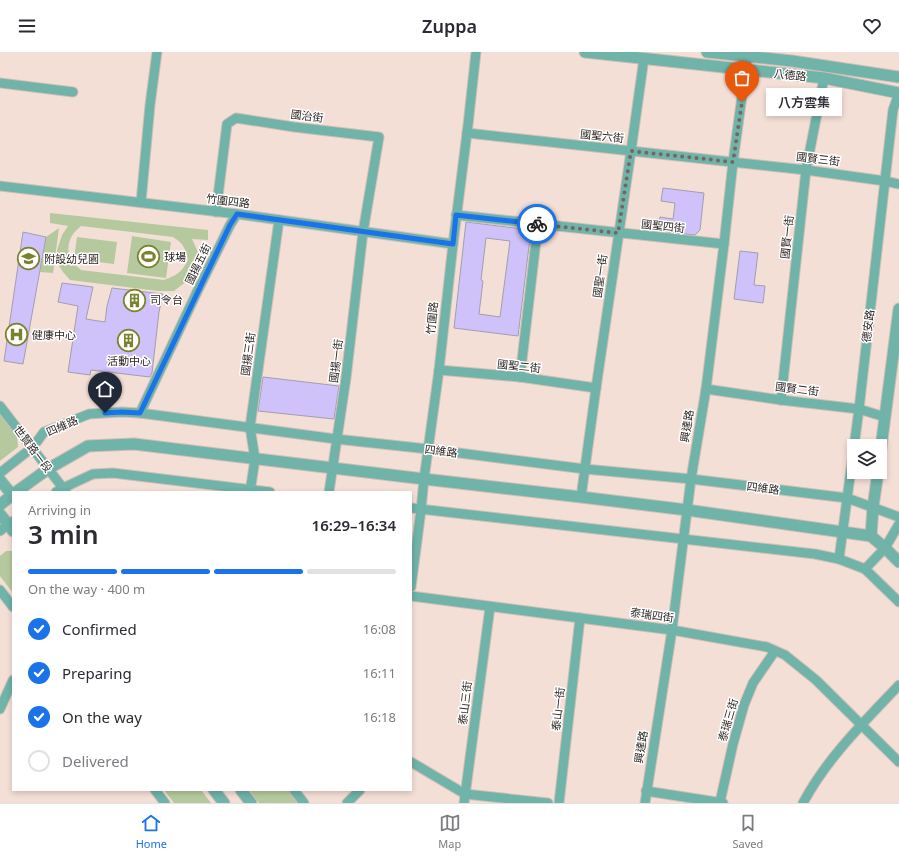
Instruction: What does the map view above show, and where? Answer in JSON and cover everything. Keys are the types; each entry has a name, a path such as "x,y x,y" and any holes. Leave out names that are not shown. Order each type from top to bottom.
{"street":[{"path":"141,202 150,105 157,52"},
{"name":"竹圍路","path":"412,579 439,370 476,52"},
{"name":"八德路","path":"585,52 824,78 899,93"},
{"name":"八德路","path":"707,52 748,54 899,77"},
{"name":"興達路","path":"645,803 672,630 691,479 706,389 733,162 748,54"},
{"name":"國聖一街","path":"581,497 644,58"},
{"name":"國賢一街","path":"781,400 806,170 824,78"},
{"path":"0,84 73,92"},
{"name":"德安路","path":"838,559 859,409 893,110 899,93"},
{"name":"國治街","path":"216,212 227,124 236,118 379,137 363,232"},
{"name":"國聖六街","path":"467,133 733,162"},
{"name":"國賢三街","path":"733,162 806,170 899,184"},
{"name":"竹圍四路","path":"0,186 237,214 453,244"},
{"name":"國揚五街","path":"140,413 200,286 237,214"},
{"name":"國聖四街","path":"456,215 724,244"},
{"name":"國揚三街","path":"250,491 255,459 250,427 279,220"},
{"path":"520,377 538,224"},
{"name":"國揚一街","path":"329,491 346,378 363,232"},
{"path":"882,439 899,309"},
{"name":"國聖二街","path":"439,370 520,377 596,388"},
{"name":"國賢二街","path":"706,389 859,409 885,417"},
{"name":"世賢路一段","path":"0,406 33,447 61,491"},
{"name":"四維路","path":"0,473 33,447 44,432 89,414 121,412 140,413 336,439 585,469 691,479 847,498 899,517"},
{"path":"17,491 48,469 88,446 134,444 687,510 871,536 899,562"},
{"path":"61,491 94,474 113,473 250,491"},
{"path":"871,536 877,479"},
{"path":"0,480 12,493"},
{"path":"0,505 12,495"},
{"path":"412,508 815,554 838,559 865,569 899,602"},
{"path":"0,514 9,527"},
{"path":"865,569 885,548 899,524"},
{"path":"0,590 12,606"},
{"name":"泰瑞四街","path":"412,596 672,630 767,647 785,654 816,680 899,762"},
{"name":"泰山三街","path":"465,798 490,607"},
{"name":"泰山一街","path":"559,803 580,618"},
{"name":"泰瑞三街","path":"721,802 733,744 744,705 753,684 775,651"},
{"path":"0,709 12,682"},
{"path":"804,803 824,770 861,724 899,685"},
{"path":"412,763 465,798 548,803"},
{"path":"156,791 165,803"},
{"path":"215,791 224,803"},
{"path":"242,791 251,803"},
{"path":"295,791 304,803"},
{"path":"347,803 359,791"},
{"path":"646,791 721,802"}],"green space":[{"path":"50,213 208,230 208,240 192,239 198,252 199,262 187,281 174,291 158,291 70,280 55,260 62,235 68,226 50,223","holes":["81,226 173,237 184,247 188,260 178,273 164,280 81,270 70,258 68,250 70,239"]},
{"path":"59,228 53,273 40,272 46,237"},
{"name":"球場","path":"132,236 171,242 166,278 127,273"},
{"path":"77,237 117,242 114,264 74,259"},
{"path":"0,413 17,434 18,447 0,461"},
{"path":"6,551 12,551 12,592 0,576 0,556"},
{"path":"165,791 202,791 211,803 174,803"},
{"path":"250,791 291,791 300,803 259,803"}],"building":[{"path":"663,188 704,193 700,230 695,235 658,231 660,217 673,219 675,203 661,201"},
{"path":"466,222 531,230 518,336 454,328","holes":["486,238 510,241 500,317 479,314"]},
{"path":"23,232 46,237 23,364 4,361"},
{"path":"740,251 758,253 754,285 765,286 763,303 734,299"},
{"path":"62,283 93,287 86,319 105,322 107,306 112,288 163,294 159,312 152,373 150,377 91,370 90,375 68,372 78,306 58,302"},
{"path":"263,377 339,386 334,419 258,411"}],"way so far":[{"path":"537,224 618,233 631,151 733,162 742,102"}],"place":[{"name":"八方雲集","path":"742,102"},
{"name":"球場","path":"149,257"},
{"name":"附設幼兒園","path":"28,259"},
{"name":"司令台","path":"135,300"},
{"name":"健康中心","path":"17,335"},
{"name":"活動中心","path":"129,341"}],"route":[{"path":"105,413 140,413 230,225 237,214 453,244 456,215 537,224"}]}
